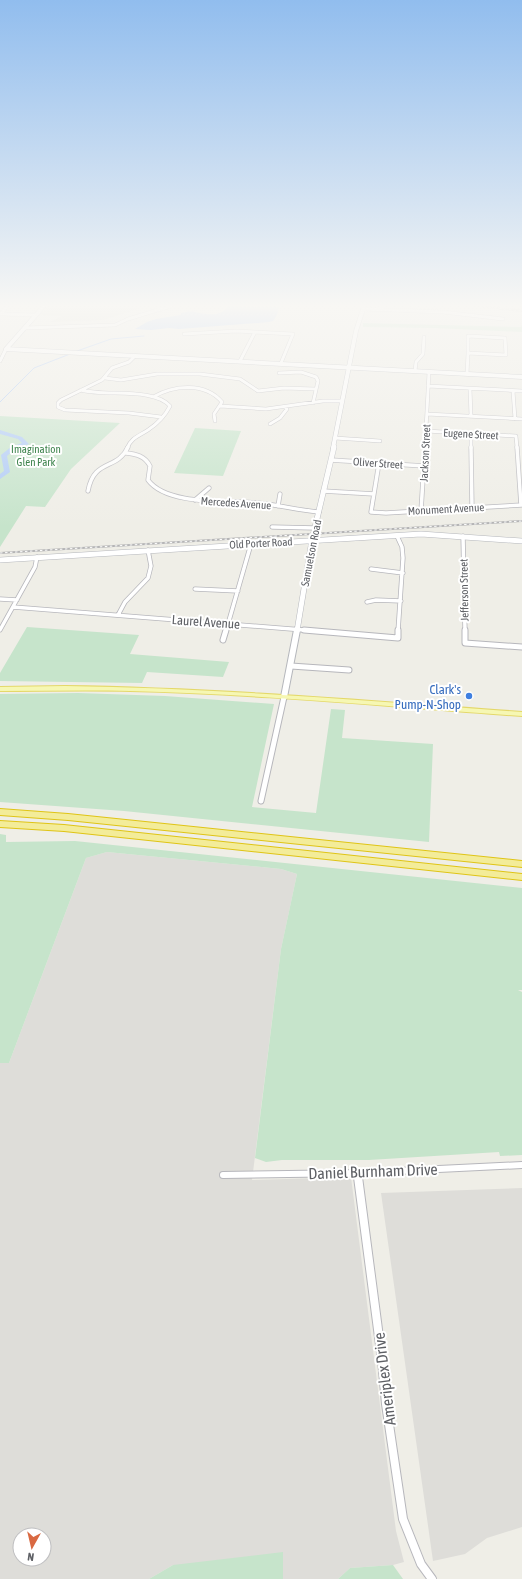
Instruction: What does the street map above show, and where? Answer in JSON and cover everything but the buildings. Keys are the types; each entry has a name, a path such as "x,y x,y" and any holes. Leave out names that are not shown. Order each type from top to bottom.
{"highway":[{"path":"0,812 68,817 522,864"},
{"path":"0,824 64,828 522,877"}],"main road":[{"path":"0,689 128,689 284,697 522,714"}],"street":[{"path":"102,380 60,401 58,407 62,410 129,413 161,417"},
{"path":"241,380 258,391 284,388 315,389"},
{"path":"313,403 318,380"},
{"name":"Samuelson Road","path":"261,801 291,666 312,540 331,460 346,380"},
{"name":"Jackson Street","path":"421,511 428,380"},
{"path":"428,386 522,392"},
{"path":"470,388 471,416"},
{"path":"153,397 170,390 200,389 208,391 219,397 222,402 214,414 215,421"},
{"path":"81,390 102,394 153,397 164,400 169,404 169,408 149,429 132,440 126,453 115,462 97,470 92,475 89,481 88,491"},
{"path":"513,391 515,419"},
{"path":"220,406 252,409 285,407 320,402 342,402"},
{"path":"270,424 285,413 287,410 285,407"},
{"path":"427,414 522,420"},
{"name":"Eugene Street","path":"426,431 516,436 517,452"},
{"path":"471,434 472,508"},
{"path":"335,438 380,441"},
{"path":"521,505 517,452 522,453"},
{"name":"Mercedes Avenue","path":"126,453 140,456 147,461 150,469 148,480 152,484 174,495 195,500 250,502 319,512"},
{"name":"Oliver Street","path":"331,460 424,466"},
{"path":"323,491 374,494 379,463"},
{"name":"Mercedes Avenue","path":"195,500 209,488"},
{"name":"Mercedes Avenue","path":"278,506 280,494"},
{"name":"Monument Avenue","path":"374,494 370,512 421,511 521,505"},
{"path":"272,527 315,528"},
{"name":"Old Porter Road","path":"0,560 421,534 522,541"},
{"path":"367,602 376,600 401,601 403,552 397,536"},
{"name":"Jefferson Street","path":"463,536 465,643 522,647"},
{"path":"223,640 251,544"},
{"path":"118,615 125,602 148,578 151,566 148,550"},
{"path":"0,629 35,567 37,557"},
{"path":"371,569 381,572 403,573"},
{"path":"195,589 238,591"},
{"path":"0,599 17,600"},
{"name":"Laurel Avenue","path":"13,607 398,638 401,601"},
{"path":"291,666 349,670"},
{"name":"Daniel Burnham Drive","path":"223,1175 357,1173 522,1165"},
{"name":"Ameriplex Drive","path":"357,1173 386,1404 403,1519 421,1564 432,1579"}],"shaded area":[{"path":"107,852 281,869 297,874 281,949 252,1180 351,1177 396,1531 404,1562 393,1565 350,1568 338,1579 283,1579 282,1572 173,1565 149,1579 0,1579 0,1063 9,1063 86,858"},
{"path":"522,1188 522,1527 487,1538 465,1554 433,1561 381,1193"}],"green space":[{"name":"Imagination Glen Park","path":"0,416 120,423 71,469 45,507 26,506 0,547"},
{"path":"195,428 241,431 223,476 174,473"},
{"path":"27,627 139,635 130,654 229,662 223,677 147,672 142,683 0,681 0,673"},
{"path":"78,693 165,696 274,704 252,807 316,813 331,709 345,710 342,738 433,744 429,842 124,811 0,802 0,694"},
{"path":"0,834 6,835 6,842 75,841 522,888 522,990 518,990 522,992 522,1155 500,1156 499,1152 369,1160 282,1160 266,1162 255,1158 281,949 297,874 281,869 107,852 86,858 9,1063 0,1063"},
{"path":"283,1552 283,1579 149,1579 173,1565"},
{"path":"393,1565 403,1579 338,1579 350,1568"}],"waterway":[{"path":"0,402 22,380"},
{"path":"0,432 20,438 26,444 13,448 4,455 7,472 0,477"}],"railway":[{"path":"0,553 522,521"}],"place":[{"name":"Clark's Pump-N-Shop","path":"469,696"}]}
